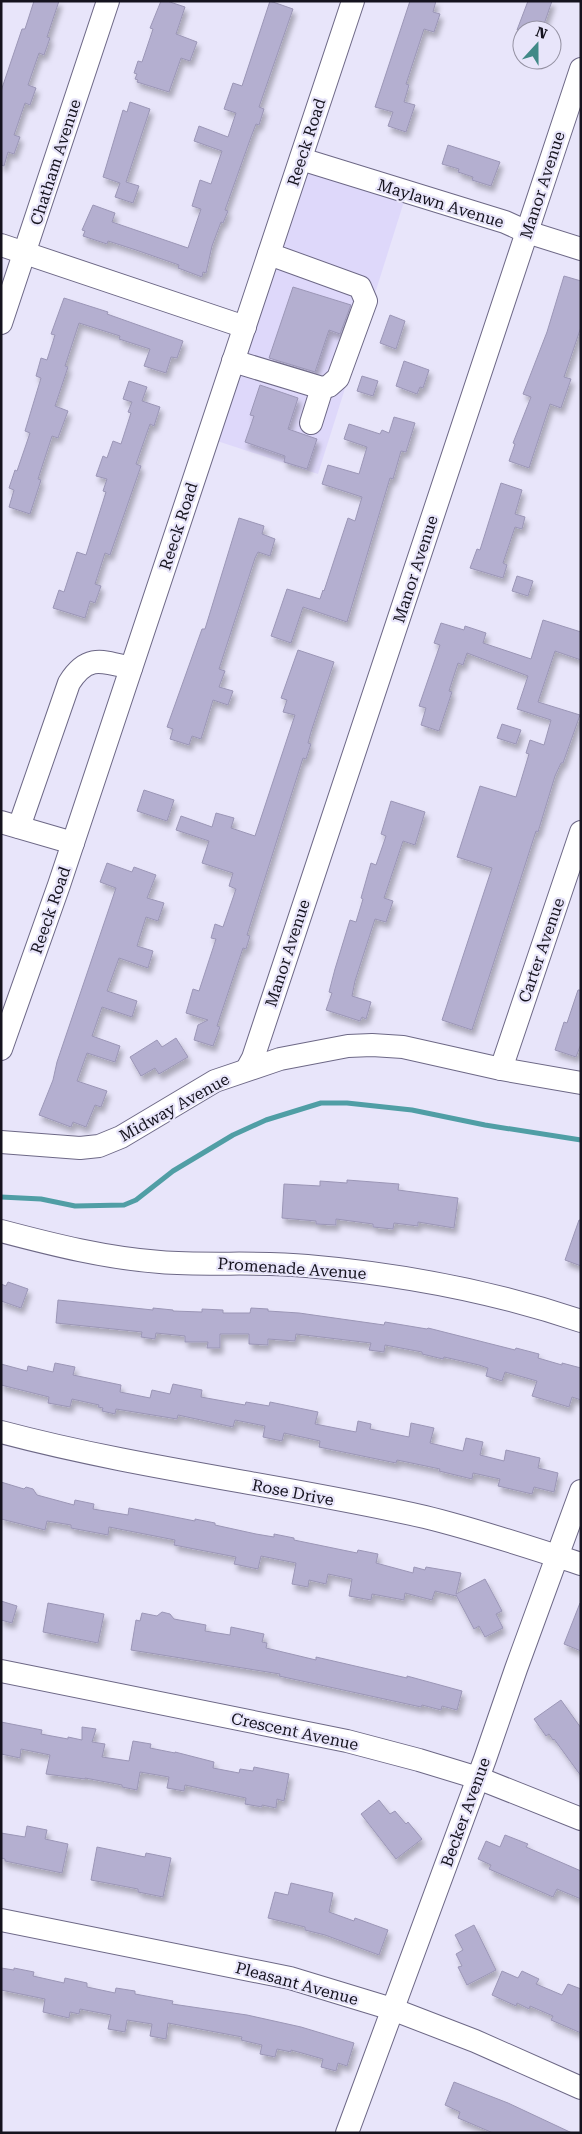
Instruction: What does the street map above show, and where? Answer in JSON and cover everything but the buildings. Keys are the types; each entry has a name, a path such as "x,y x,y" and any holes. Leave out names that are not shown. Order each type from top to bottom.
{"street":[{"name":"Chatham Avenue","path":"1,323 108,1"},
{"name":"Reeck Road","path":"1,1050 73,844 353,1"},
{"name":"Manor Avenue","path":"247,1069 581,69"},
{"name":"Maylawn Avenue","path":"300,159 505,222 527,232 581,249"},
{"path":"1,246 245,327"},
{"path":"233,361 322,388 329,386 338,378 366,301 364,294 357,286 269,254"},
{"path":"311,423 322,388"},
{"path":"73,844 10,824 69,683 77,670 97,661 131,668"},
{"name":"Carter Avenue","path":"501,1069 581,832"},
{"name":"Midway Avenue","path":"1,1142 80,1148 99,1146 121,1137 215,1081 247,1069 318,1050 372,1045 403,1048 501,1069 581,1083"},
{"name":"Promenade Avenue","path":"1,1231 76,1250 122,1258 162,1262 305,1266 364,1271 423,1280 498,1297 581,1321"},
{"name":"Rose Drive","path":"1,1432 93,1453 424,1517 488,1533 581,1564"},
{"name":"Becker Avenue","path":"347,2133 478,1778 581,1491"},
{"name":"Crescent Avenue","path":"1,1671 347,1741 478,1778 581,1819"},
{"name":"Pleasant Avenue","path":"1,1920 290,1978 392,2009 475,2041 581,2088"}],"shaded area":[{"path":"301,159 407,192 318,474 208,438"}],"waterway":[{"path":"1,1197 41,1199 75,1206 124,1205 136,1200 173,1171 233,1135 266,1120 321,1103 347,1103 412,1110 485,1125 581,1140"}]}
